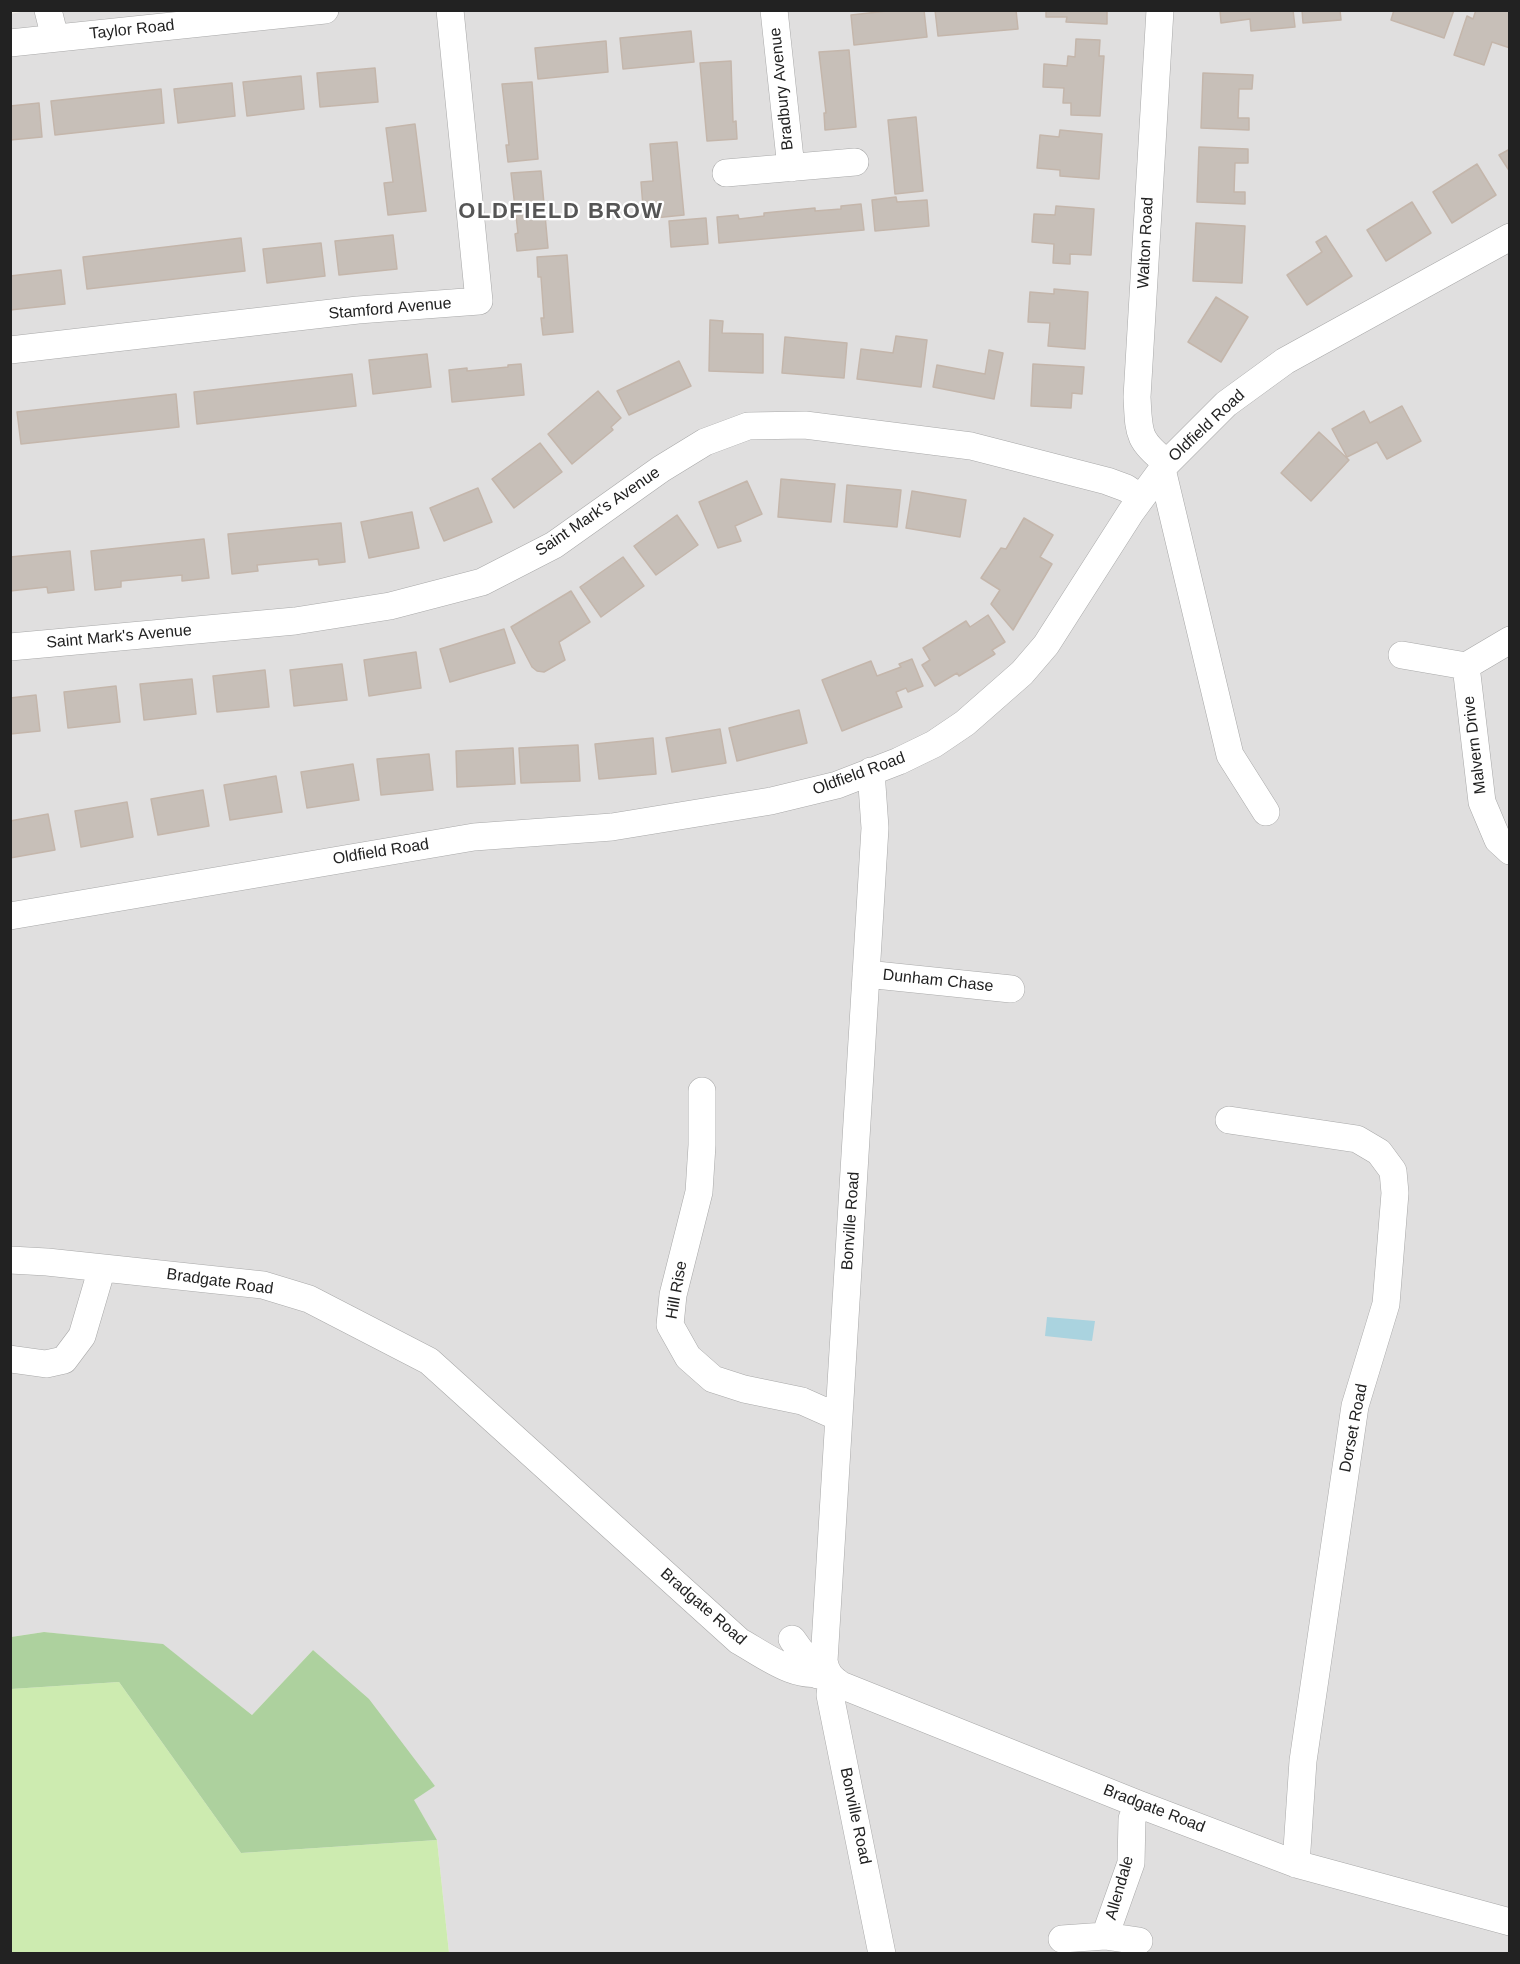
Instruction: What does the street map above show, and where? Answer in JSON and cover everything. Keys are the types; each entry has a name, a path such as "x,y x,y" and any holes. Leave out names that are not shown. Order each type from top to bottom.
{"street":[{"path":"48,10 55,38"},
{"name":"Taylor Road","path":"10,43 325,10"},
{"name":"Stamford Avenue","path":"10,350 358,310 479,301 450,10"},
{"name":"Bradbury Avenue","path":"774,10 790,168"},
{"name":"Walton Road","path":"1160,10 1137,397 1139,432 1149,449 1164,466"},
{"name":"Bradbury Avenue","path":"726,173 855,162"},
{"name":"Oldfield Road","path":"10,916 474,837 612,827 771,801 837,785 899,761 934,744 965,723 1022,673 1046,645 1164,466 1226,404 1286,361 1509,237"},
{"name":"Saint Mark's Avenue","path":"10,647 295,621 390,606 482,582 554,545 661,469 705,442 748,426 805,425 971,446 1107,481 1126,488 1141,498"},
{"path":"1164,466 1230,755 1266,812"},
{"path":"1402,655 1466,666 1509,640"},
{"name":"Malvern Drive","path":"1466,666 1482,802 1498,840 1509,851"},
{"name":"Bonville Road","path":"871,771 875,828 824,1661 882,1953"},
{"name":"Dunham Chase","path":"866,974 1011,989"},
{"name":"Hill Rise","path":"702,1091 699,1192 673,1295 670,1325 688,1357 713,1378 744,1389 802,1401 838,1417"},
{"name":"Dorset Road","path":"1229,1120 1357,1138 1379,1152 1393,1171 1395,1193 1386,1304 1354,1406 1303,1761 1296,1864"},
{"name":"Bradgate Road","path":"10,1260 263,1285 309,1299 429,1361 739,1641 789,1670 809,1675 825,1675 841,1685 1138,1804 1296,1864 1509,1922"},
{"path":"10,1359 46,1364 64,1360 82,1336 102,1268"},
{"path":"792,1639 825,1675"},
{"name":"Allendale","path":"1105,1936 1131,1863 1132,1819 1138,1804"},
{"name":"Allendale","path":"1062,1939 1105,1936 1139,1941"}],"shaded area":[{"path":"32,10 1509,11 1509,1953 449,1953 437,1840 413,1799 435,1786 313,1650 252,1715 163,1645 44,1632 11,1637 10,14"}],"green space":[{"path":"44,1632 163,1644 252,1715 313,1650 369,1699 435,1786 414,1800 437,1840 241,1853 119,1682 11,1689 11,1637"},
{"path":"119,1682 241,1853 437,1840 449,1953 11,1954 11,1689"}],"water":[{"path":"1047,1317 1095,1321 1092,1341 1045,1336"}],"building":[{"path":"896,10 924,10 927,37 854,45 851,15"},
{"path":"935,10 1016,10 1018,29 938,36"},
{"path":"1046,10 1107,10 1107,24 1066,22 1067,17 1046,17"},
{"path":"1220,10 1293,10 1295,27 1251,31 1250,19 1221,23"},
{"path":"1302,10 1340,10 1341,20 1303,23"},
{"path":"1394,10 1454,10 1444,38 1391,20"},
{"path":"1476,10 1510,10 1510,48 1492,42 1484,65 1454,55 1467,16 1473,19"},
{"path":"691,31 694,62 623,69 620,38"},
{"path":"1076,39 1100,40 1099,56 1104,56 1100,116 1071,115 1071,103 1063,103 1064,88 1043,87 1044,64 1067,66 1068,56 1075,57"},
{"path":"606,41 608,72 538,79 535,48"},
{"path":"849,50 856,127 825,130 824,113 826,113 819,52"},
{"path":"731,61 733,122 736,121 737,139 707,141 700,63"},
{"path":"375,68 378,102 320,107 317,73"},
{"path":"1203,73 1253,75 1252,89 1239,89 1238,118 1249,118 1249,130 1201,128"},
{"path":"301,76 304,109 247,116 243,82"},
{"path":"532,82 538,159 508,162 506,145 509,145 502,84"},
{"path":"232,83 235,116 178,123 174,89"},
{"path":"161,89 164,123 55,135 51,101"},
{"path":"39,103 42,137 10,140 10,106"},
{"path":"916,117 923,191 895,194 888,120"},
{"path":"415,124 426,211 388,215 384,183 393,182 386,128"},
{"path":"1060,130 1102,134 1099,179 1060,176 1060,170 1037,168 1040,135 1059,137"},
{"path":"677,142 684,215 644,219 641,182 653,181 650,144"},
{"path":"1199,147 1248,149 1248,163 1235,163 1234,192 1245,192 1245,204 1197,202"},
{"path":"1510,149 1510,172 1499,155"},
{"path":"1477,164 1496,195 1452,223 1433,192"},
{"path":"541,171 548,248 517,251 515,234 518,233 511,173"},
{"path":"896,197 897,202 927,200 929,226 875,231 872,200"},
{"path":"1412,202 1431,233 1386,261 1367,230"},
{"path":"861,204 864,230 719,243 717,217 738,215 739,219 764,216 764,213 815,208 815,211 841,209 841,206"},
{"path":"1056,206 1094,209 1091,255 1070,254 1070,264 1053,263 1054,244 1032,242 1034,214 1055,215"},
{"path":"706,218 708,244 671,247 669,221"},
{"path":"1196,223 1245,226 1242,283 1193,281"},
{"path":"393,235 397,269 339,275 335,241"},
{"path":"1326,236 1352,276 1307,305 1287,275 1322,252 1316,242"},
{"path":"241,238 245,271 87,289 83,257"},
{"path":"321,243 325,276 267,283 263,249"},
{"path":"567,255 573,332 543,335 541,277 538,277 537,257"},
{"path":"61,270 65,304 10,310 10,276"},
{"path":"1054,289 1088,292 1085,349 1048,346 1050,323 1028,322 1030,292 1054,294"},
{"path":"1216,297 1248,317 1221,362 1188,342"},
{"path":"710,320 723,321 722,333 763,334 763,373 709,371"},
{"path":"896,336 927,340 921,387 857,379 861,349 893,353"},
{"path":"785,337 847,343 844,378 782,373"},
{"path":"989,350 1003,353 994,399 933,387 937,365 985,374"},
{"path":"427,354 431,387 373,394 369,360"},
{"path":"679,361 691,386 629,415 617,391"},
{"path":"521,364 524,395 452,402 449,370 467,368 467,371"},
{"path":"1033,364 1084,367 1082,394 1072,393 1071,408 1031,406"},
{"path":"352,374 356,406 197,424 194,392"},
{"path":"598,391 621,418 611,427 613,430 572,464 548,434"},
{"path":"176,394 179,427 21,444 17,412"},
{"path":"1402,406 1421,441 1387,459 1377,442 1347,457 1332,429 1364,411 1370,423"},
{"path":"1319,432 1349,460 1311,501 1281,473"},
{"path":"540,443 562,472 514,508 492,479"},
{"path":"781,479 835,484 831,522 778,517"},
{"path":"747,481 762,514 735,526 741,541 718,548 699,502"},
{"path":"847,485 901,490 897,527 844,522"},
{"path":"478,488 492,522 444,541 430,508"},
{"path":"912,491 966,500 960,537 906,528"},
{"path":"412,512 419,548 369,558 361,522"},
{"path":"677,515 698,545 656,575 634,546"},
{"path":"1024,518 1053,535 1040,557 1052,564 1013,630 991,604 1000,590 981,578 1001,548 1006,549"},
{"path":"341,523 345,562 319,565 318,559 257,565 258,571 232,574 228,534"},
{"path":"204,539 209,578 182,581 182,575 121,581 121,587 95,590 91,551"},
{"path":"70,551 74,590 48,593 47,587 10,591 10,557"},
{"path":"623,557 644,586 601,617 580,587"},
{"path":"571,591 590,622 559,642 565,660 544,672 537,671 532,667 511,627"},
{"path":"988,615 1005,642 992,650 995,654 959,676 957,673 935,686 922,665 930,660 923,648 966,621 970,627"},
{"path":"504,629 515,663 450,682 440,649"},
{"path":"416,652 421,688 369,696 364,660"},
{"path":"912,659 923,686 908,692 906,688 896,692 902,707 842,731 822,680 871,661 877,676 901,667 899,664"},
{"path":"342,664 347,700 294,706 290,670"},
{"path":"265,670 269,707 217,712 213,676"},
{"path":"192,679 196,714 144,720 140,684"},
{"path":"116,686 120,722 68,728 64,692"},
{"path":"36,695 40,731 10,734 10,698"},
{"path":"799,710 807,743 737,761 729,728"},
{"path":"720,729 726,763 672,772 666,738"},
{"path":"653,738 656,774 599,779 595,744"},
{"path":"578,745 580,781 521,783 519,748"},
{"path":"513,748 515,784 457,787 456,751"},
{"path":"429,754 433,790 381,795 377,759"},
{"path":"353,764 359,800 307,808 301,772"},
{"path":"276,776 282,812 230,820 224,785"},
{"path":"203,790 209,826 158,835 151,799"},
{"path":"127,802 133,837 81,847 75,811"},
{"path":"48,814 55,850 10,858 10,821"}],"district":[{"name":"OLDFIELD BROW","path":"561,212"}]}
